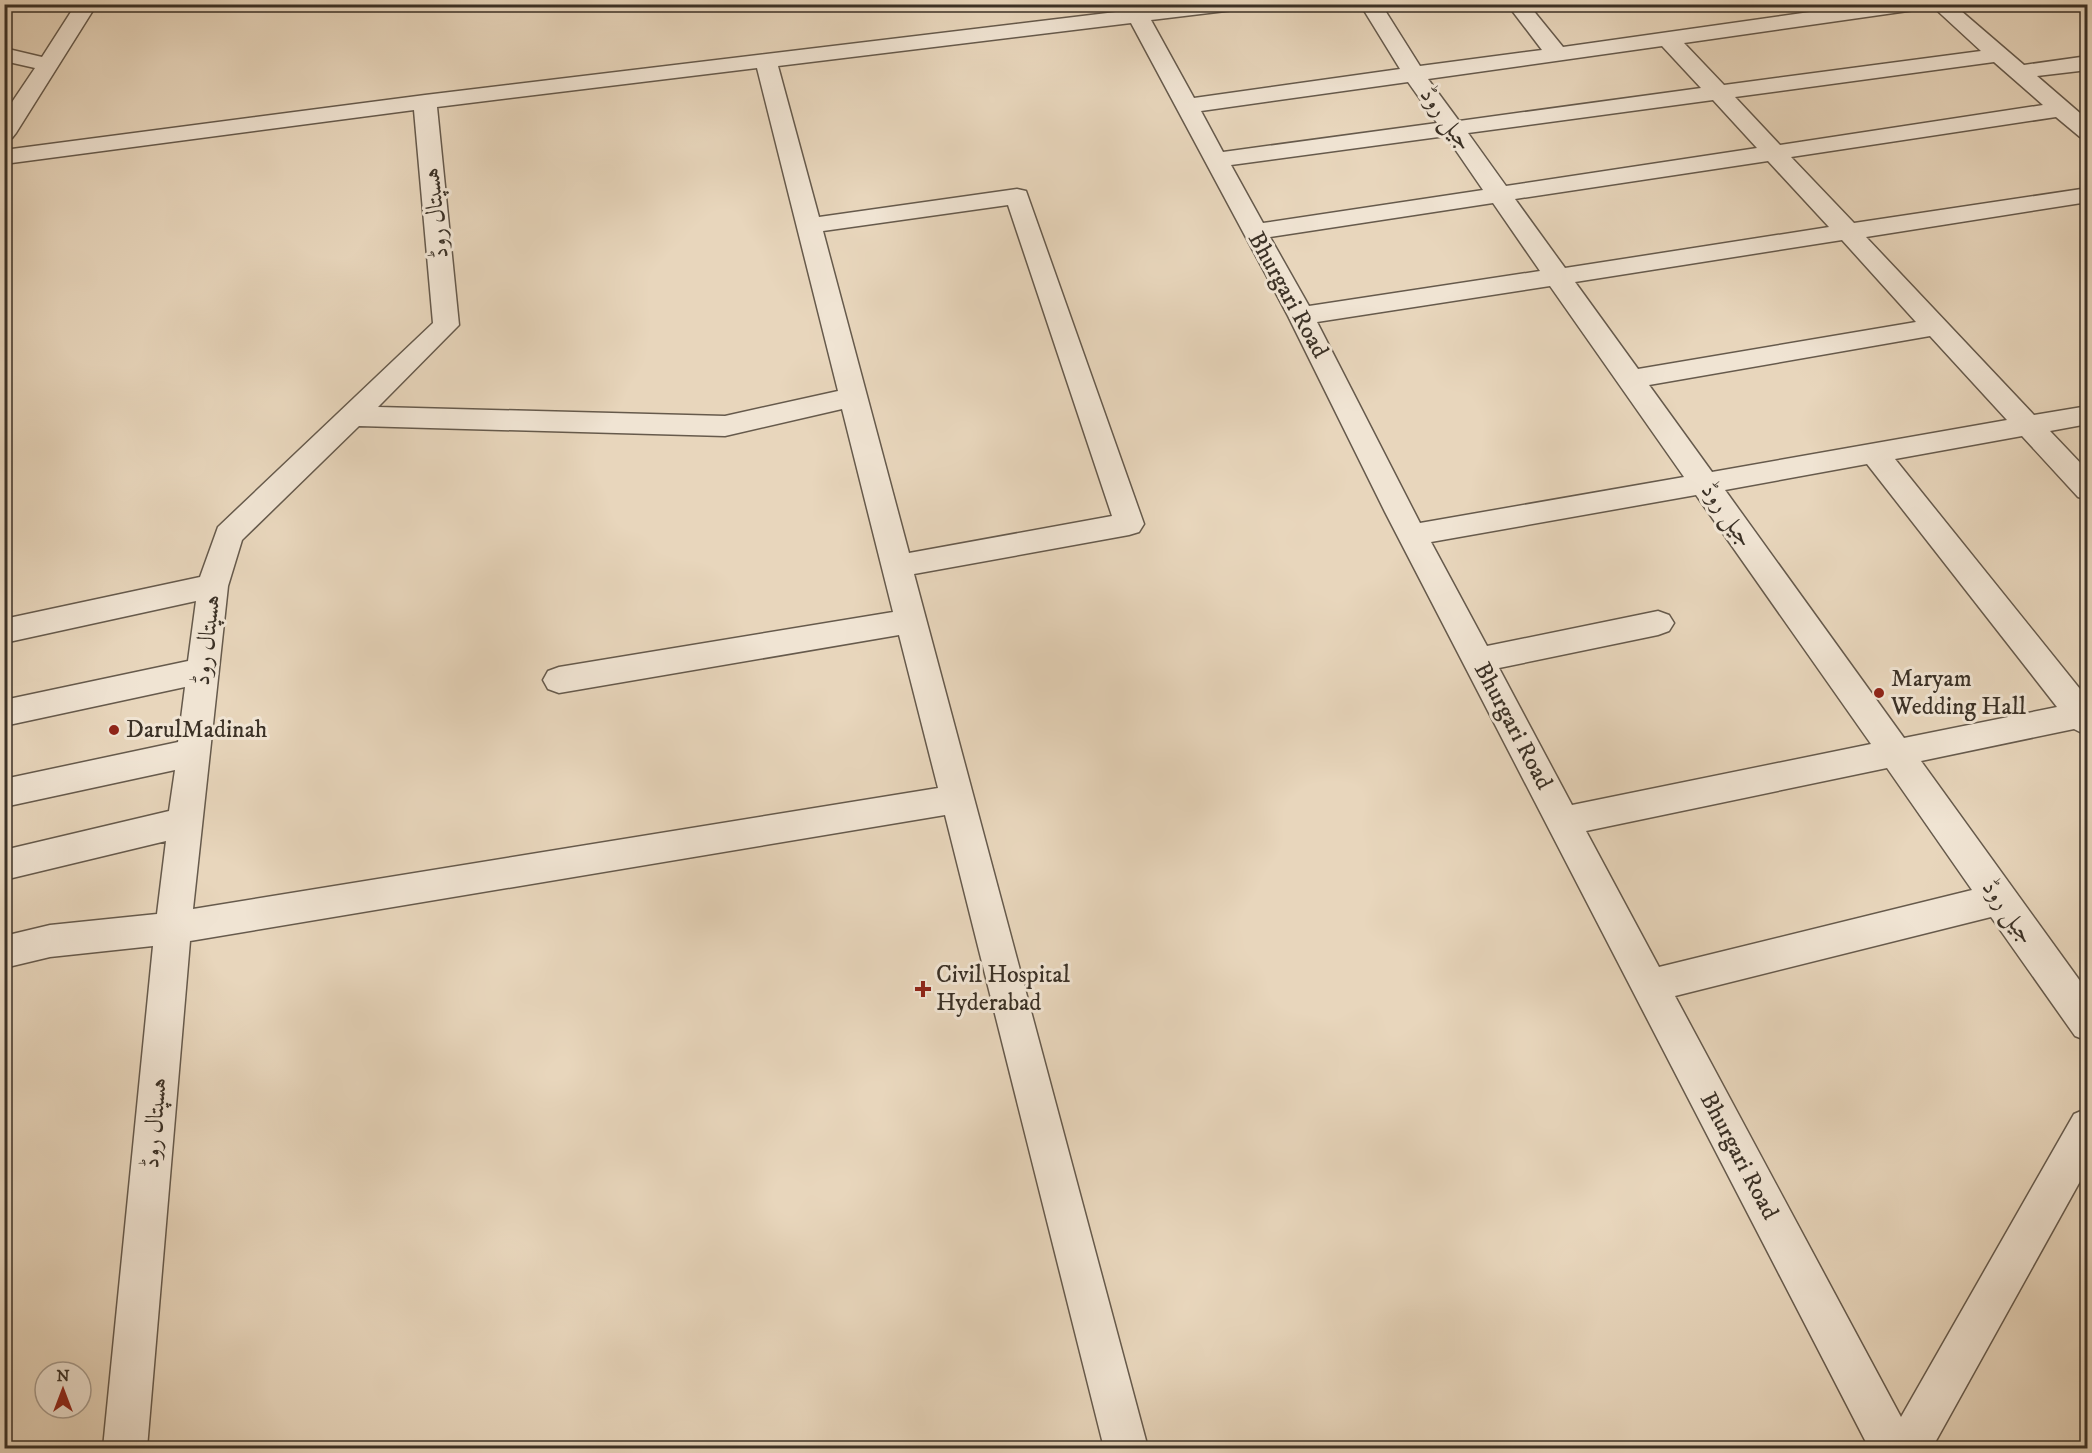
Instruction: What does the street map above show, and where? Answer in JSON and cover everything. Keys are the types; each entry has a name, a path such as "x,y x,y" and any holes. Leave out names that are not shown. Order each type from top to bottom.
{"street":[{"path":"4,133 87,4"},
{"path":"4,157 425,102 766,61 1134,11 1234,4"},
{"name":"جیل روڈ","path":"1370,4 1413,73 1452,129 2088,1024"},
{"path":"1516,4 1557,54"},
{"path":"1185,106 1915,4"},
{"path":"1940,4 2088,132"},
{"name":"Bhurgari Road","path":"1134,11 1301,316 1412,535 1893,1449"},
{"path":"1668,39 2088,490"},
{"path":"4,54 49,65"},
{"path":"1215,160 2001,55"},
{"path":"766,61 1126,1449"},
{"path":"2019,72 2088,63"},
{"name":"ہسپتال روڈ","path":"125,1449 173,928 213,586 230,535 446,325 425,102"},
{"path":"1253,232 2061,109"},
{"path":"1301,316 2088,195"},
{"path":"808,226 1017,196 1129,524 897,566"},
{"path":"1630,379 1935,327"},
{"path":"353,416 725,426 853,397"},
{"path":"1412,535 2088,415"},
{"path":"1562,821 2084,719 1874,453"},
{"path":"4,631 213,586"},
{"path":"559,680 911,621"},
{"path":"1478,660 1658,623"},
{"path":"4,713 204,670"},
{"path":"4,793 194,752"},
{"path":"4,952 50,941 173,928 957,799"},
{"path":"4,865 186,822"},
{"path":"1649,986 1999,899"},
{"path":"1908,1449 2088,1127"}],"place":[{"name":"Maryam Wedding Hall","path":"1879,693"},
{"name":"DarulMadinah","path":"114,730"},
{"name":"Civil Hospital Hyderabad","path":"923,989"}]}
